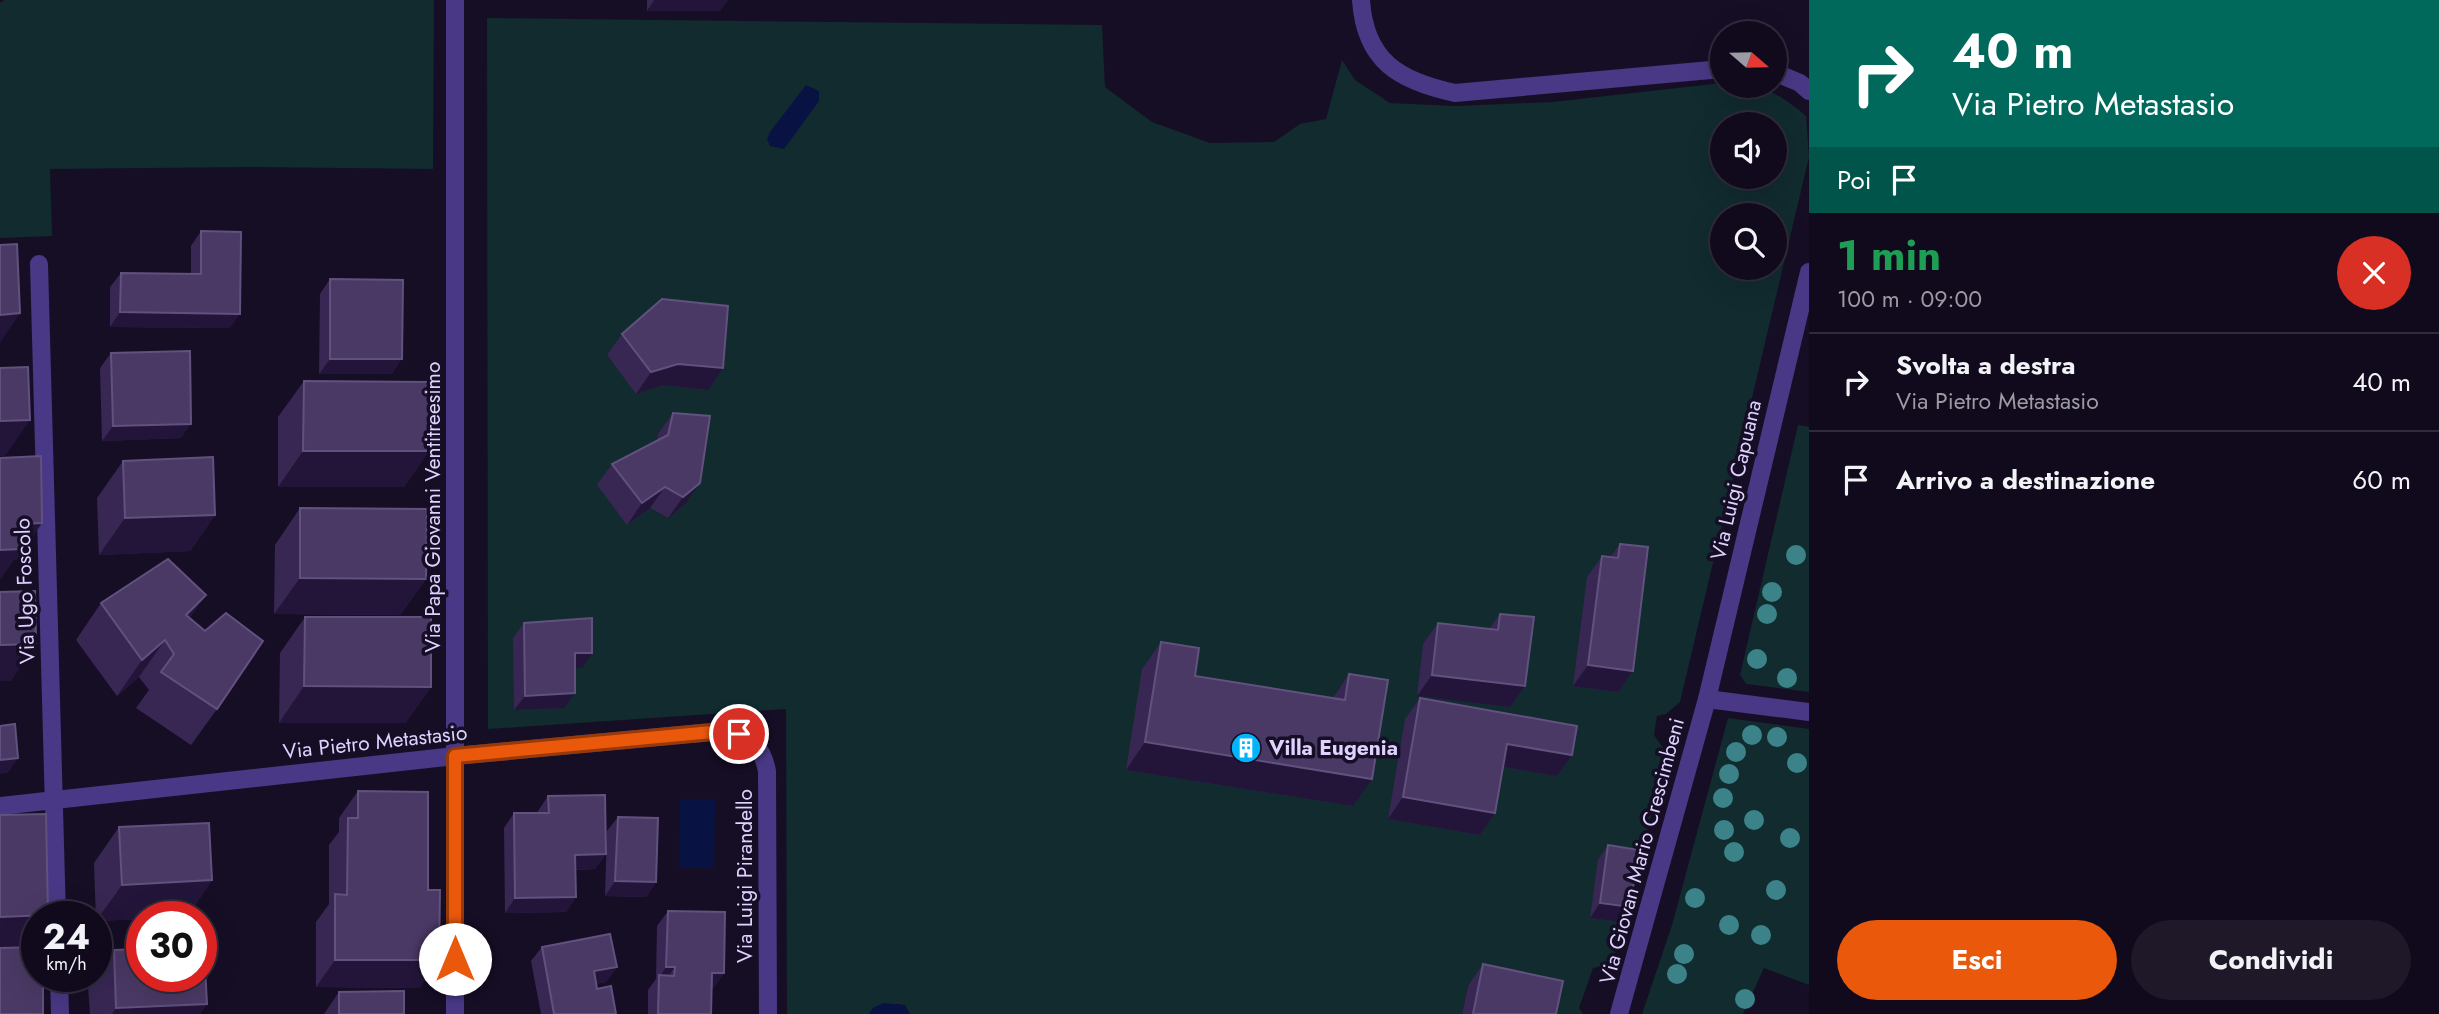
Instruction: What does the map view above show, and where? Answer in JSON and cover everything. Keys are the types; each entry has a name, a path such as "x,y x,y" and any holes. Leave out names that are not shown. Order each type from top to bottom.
{"street":[{"name":"Via Papa Giovanni Ventitreesimo","path":"455,0 455,1014"},
{"path":"1361,0 1367,32 1389,69 1427,86 1455,93 1710,70"},
{"path":"1787,78 1800,83 1809,91"},
{"name":"Via Ugo Foscolo","path":"39,264 57,901"},
{"name":"Via Luigi Capuana","path":"1707,699 1809,272"},
{"path":"1707,699 1809,712"},
{"name":"Via Giovan Mario Crescimbeni","path":"1619,1014 1707,699"},
{"name":"Via Pietro Metastasio","path":"0,806 455,756 723,731 753,741"},
{"name":"Via Luigi Pirandello","path":"753,741 764,755 767,771 768,1014"},
{"path":"59,992 60,1014"}],"green space":[{"path":"4,0 434,0 433,169 50,169 52,236 0,238 0,3"},
{"path":"487,18 1102,25 1105,87 1152,122 1210,143 1274,142 1300,124 1326,119 1342,60 1355,80 1390,103 1456,106 1553,102 1710,84 1710,98 1781,98 1806,116 1809,157 1787,250 1787,203 1710,203 1710,280 1780,280 1680,702 1666,714 1657,716 1654,735 1667,754 1613,963 1593,968 1579,1008 1583,1014 1546,1014 1468,986 1462,1014 910,1014 900,1004 891,1004 879,1006 869,1014 787,1014 786,709 488,729","holes":["607,355 708,389 663,385 636,393","695,438 668,518 650,508"]},
{"path":"1798,425 1809,427 1809,692 1746,684 1740,675"},
{"path":"1728,718 1809,729 1809,985 1764,968 1743,1014 1642,1014 1672,925"}],"shaded area":[{"path":"806,85 819,91 819,101 784,149 770,146 767,139 770,132"},
{"path":"680,799 715,799 714,868 679,868"},
{"path":"883,1003 905,1005 910,1014 869,1014 873,1008"}],"building":[{"path":"201,231 241,232 240,314 120,312 121,273 201,274"},
{"path":"17,244 20,313 0,315 0,245"},
{"path":"330,279 403,280 402,359 330,359"},
{"path":"662,299 728,306 723,368 678,364 651,372 622,334"},
{"path":"190,351 191,424 113,426 111,353"},
{"path":"28,367 30,420 0,421 0,368"},
{"path":"304,381 430,382 429,451 303,451"},
{"path":"673,413 710,416 700,483 683,497 665,487 642,503 612,464 668,435"},
{"path":"41,456 42,523 20,524 21,549 0,550 0,458"},
{"path":"213,457 215,515 125,518 123,461"},
{"path":"300,508 427,509 426,579 300,578"},
{"path":"1620,544 1648,547 1633,671 1588,665 1602,556 1618,558"},
{"path":"168,559 206,595 186,615 205,631 226,613 263,641 217,709 161,672 174,654 165,640 142,660 101,603"},
{"path":"35,591 36,644 0,645 0,592"},
{"path":"1500,614 1534,617 1525,686 1432,675 1438,623 1498,630"},
{"path":"305,617 431,617 431,687 304,686"},
{"path":"592,618 592,653 575,653 575,693 525,696 524,623"},
{"path":"1161,642 1199,648 1195,676 1345,700 1349,674 1388,680 1372,779 1145,742"},
{"path":"1420,698 1577,726 1572,755 1507,744 1495,813 1403,797"},
{"path":"15,724 18,758 0,760 0,726"},
{"path":"358,791 428,792 428,890 440,890 439,960 335,960 335,894 347,895 348,818 358,818"},
{"path":"605,795 606,854 575,855 576,897 515,898 514,813 549,813 548,796"},
{"path":"46,814 48,901 21,901 21,916 0,917 0,815"},
{"path":"618,817 658,818 656,882 615,881"},
{"path":"209,823 212,880 122,885 119,827"},
{"path":"1608,845 1639,850 1630,907 1600,903"},
{"path":"668,911 725,912 724,973 712,973 711,1014 658,1014 659,975 674,976 675,967 666,967"},
{"path":"610,934 617,967 594,971 597,989 611,986 616,1014 554,1014 542,947"},
{"path":"21,947 21,992 43,992 43,1014 0,1014 0,948"},
{"path":"114,950 126,950 126,992 206,992 207,1004 116,1008"},
{"path":"1483,964 1563,981 1556,1014 1473,1014"},
{"path":"404,991 404,1014 339,1014 339,992"}],"place":[{"name":"Villa Eugenia","path":"1246,748"}],"route":[{"path":"455,959 455,756 723,731 739,734"}]}
